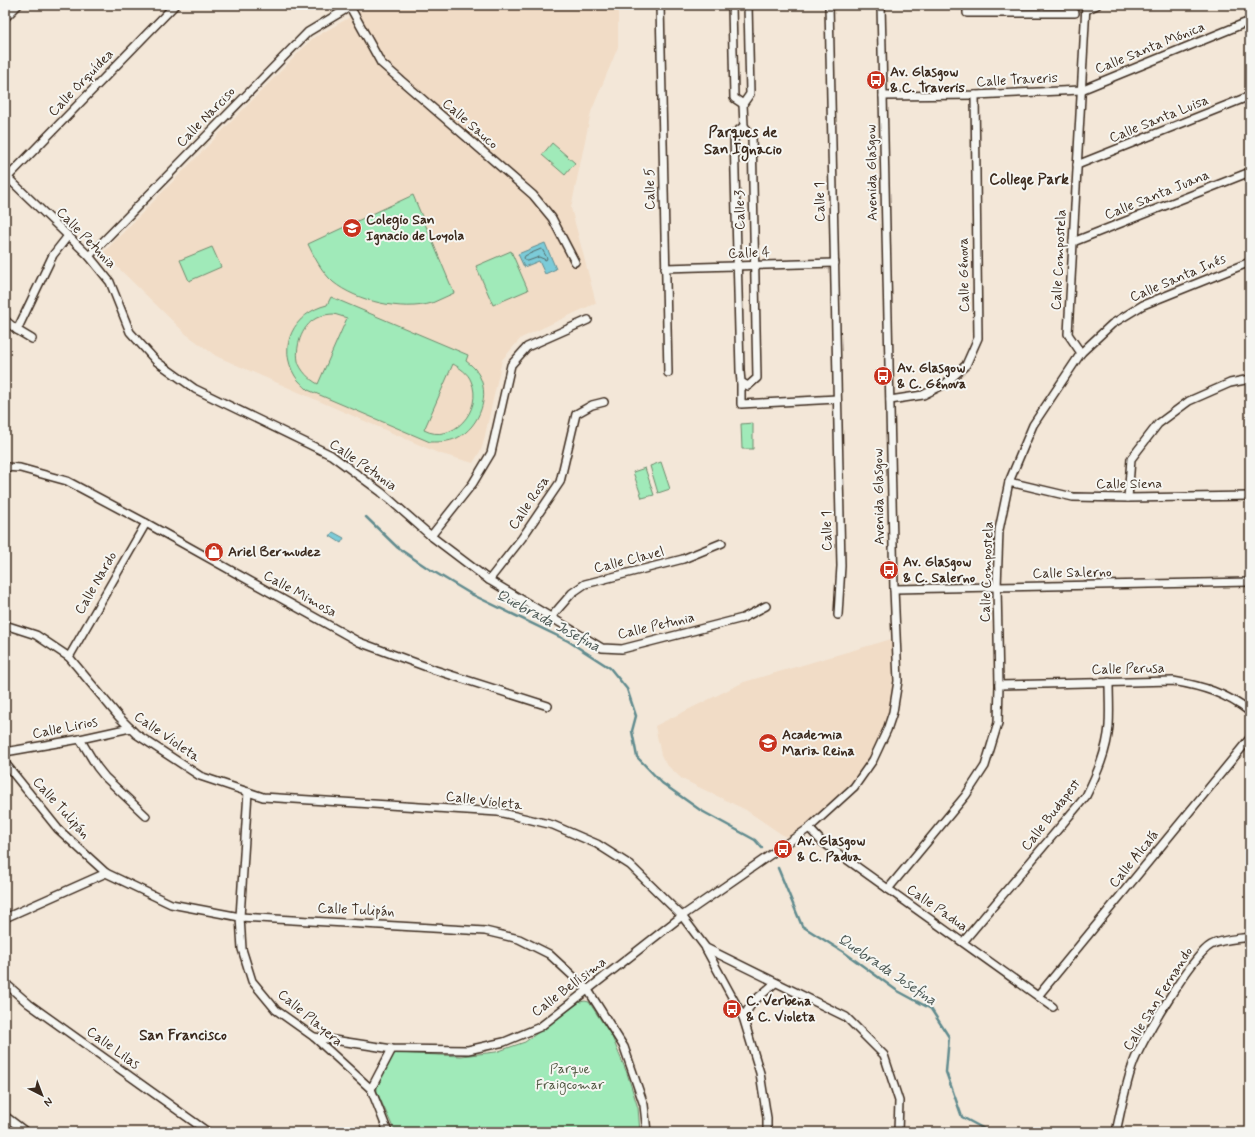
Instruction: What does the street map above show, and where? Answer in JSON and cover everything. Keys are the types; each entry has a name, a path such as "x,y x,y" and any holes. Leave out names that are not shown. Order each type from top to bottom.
{"street":[{"path":"5,18 18,5"},
{"name":"Calle Orquídea","path":"6,178 175,5"},
{"name":"Calle 5","path":"660,5 668,373"},
{"path":"732,5 734,98 743,104"},
{"name":"Calle 3","path":"741,382 748,386 757,378 752,135 744,126 743,104 750,94 748,5"},
{"name":"Calle 1","path":"829,5 841,566 838,615"},
{"name":"Avenida Glasgow","path":"682,916 809,828 854,787 873,760 887,730 893,712 898,681 894,589 881,5"},
{"path":"967,5 967,13 1075,13"},
{"path":"1086,7 1097,5"},
{"name":"Calle Narciso","path":"89,256 308,32 351,6"},
{"name":"Calle Sauco","path":"351,6 381,63 533,195 552,218 575,262"},
{"name":"Calle Compostela","path":"888,889 966,795 985,766 998,723 1000,685 997,587 999,530 1009,482 1033,425 1081,353 1068,334 1086,7"},
{"name":"Calle Santa Mónica","path":"1081,90 1250,21"},
{"name":"Calle Traveris","path":"883,96 975,95 1081,90"},
{"name":"Calle Génova","path":"890,400 923,395 945,384 966,365 978,338 975,95"},
{"name":"Calle Santa Luisa","path":"1077,165 1250,96"},
{"path":"744,126 734,134 741,404 837,399"},
{"name":"Calle Santa Juana","path":"1073,242 1250,172"},
{"name":"Calle Petunia","path":"6,178 89,256 110,282 130,332 156,361 195,389 331,455 381,492 431,536 489,580 552,616 602,648 622,649 743,618 766,606"},
{"path":"17,330 53,256 68,236"},
{"name":"Calle Santa Inés","path":"1081,353 1112,324 1143,305 1250,262"},
{"name":"Calle 4","path":"665,268 835,263"},
{"path":"5,320 17,330 32,339"},
{"path":"431,536 473,483 491,453 512,364 527,347 588,320"},
{"path":"1128,498 1131,459 1158,424 1189,401 1230,383 1250,379"},
{"name":"Calle Rosa","path":"489,580 522,538 560,482 576,414 592,405 604,402"},
{"name":"Calle Mimosa","path":"5,467 20,468 67,481 146,523 359,642 435,670 548,706"},
{"name":"Calle Siena","path":"1009,482 1073,497 1128,498 1250,496"},
{"name":"Calle Nardo","path":"69,657 146,523"},
{"name":"Calle Clavel","path":"552,616 572,593 586,584 683,559 722,543"},
{"name":"Calle Salerno","path":"894,589 1250,582"},
{"name":"Calle Violeta","path":"5,625 36,635 69,657 119,717 136,734 200,776 263,797 498,812 553,825 597,844 630,865 682,916 706,948 846,1017 884,1055 899,1101 898,1132"},
{"name":"Calle Perusa","path":"1000,685 1173,681 1199,686 1236,701 1250,712"},
{"name":"Calle Budapest","path":"963,942 1086,796 1098,773 1105,750 1109,726 1109,682"},
{"name":"Calle Lirios","path":"5,752 80,739 130,728"},
{"name":"Calle Alcalá","path":"1038,996 1250,738"},
{"path":"80,739 97,767 106,778 146,816"},
{"name":"Calle Tulipán","path":"5,763 58,829 106,874 171,904 240,918 485,931 519,939 550,954 588,990 624,1047 644,1105 647,1132"},
{"name":"Calle Playera","path":"248,792 240,918 242,949 252,981 276,1010 314,1036 371,1089 388,1132"},
{"name":"Calle Padua","path":"809,828 821,840 1053,1007"},
{"path":"5,918 106,874"},
{"name":"Calle Bellísima","path":"314,1036 392,1049 468,1050 504,1042 540,1027 682,916"},
{"name":"Calle San Fernando","path":"1116,1132 1132,1065 1146,1037 1189,969 1203,951 1218,941 1250,937"},
{"path":"706,948 743,1017 760,1073 767,1118 767,1132"},
{"name":"Calle Lilas","path":"5,983 29,1004 208,1132"},
{"path":"743,1017 752,1002 775,983"},
{"path":"371,1089 392,1049"},
{"path":"5,1116 26,1132"}],"shaded area":[{"name":"Colegio San Ignacio de Loyola","path":"371,5 618,5 618,47 591,112 571,208 596,303 521,338 502,360 483,444 473,463 438,453 216,356 186,334 103,253 312,39"},
{"name":"Academia Maria Reina","path":"895,638 895,681 885,730 852,787 791,838 784,836 746,810 682,779 666,764 661,755 655,726 744,682"}],"green space":[{"path":"552,143 575,163 565,175 542,155"},
{"path":"413,195 454,293 432,303 408,306 394,305 380,303 354,295 333,282 322,269 308,244"},
{"path":"212,247 221,267 189,281 180,260"},
{"path":"511,251 528,290 493,305 476,266"},
{"path":"331,297 468,355 466,361 476,371 481,380 483,390 481,409 472,426 457,438 444,442 430,442 308,390 296,378 290,365 288,353 289,342 292,332 306,315 315,309 327,305","holes":["328,314 334,314 347,318 318,384 306,374 299,364 297,355 299,342 301,335 313,320","453,364 466,373 471,381 474,392 473,403 469,413 463,422 455,429 445,433 435,433 424,430"]},
{"path":"753,423 753,449 742,449 741,424"},
{"path":"661,462 670,489 658,493 650,466"},
{"path":"645,468 654,495 642,498 633,472"},
{"name":"Parque Fraigcomar","path":"580,1002 589,1002 612,1037 627,1073 638,1108 640,1132 395,1132 377,1092 377,1085 392,1056 396,1053 461,1056 496,1052 525,1042"}],"water":[{"path":"545,243 556,269 545,274 539,261 524,267 518,254"},
{"path":"333,532 344,538 341,543 330,536"}],"waterway":[{"name":"Quebrada Josefina","path":"366,517 398,548 426,567 471,594 568,641 610,668 627,689 636,716 632,731 637,757 662,783 700,810 755,840 762,848"},
{"name":"Quebrada Josefina","path":"778,868 802,926 845,953 896,990 931,1009 949,1037 946,1072 962,1117 990,1132"},
{"name":"Quebrada Josefina","path":"1001,1132 1036,1128 1044,1132"}],"place":[{"name":"Av. Glasgow & C. Traveris","path":"876,80"},
{"name":"Colegio San Ignacio de Loyola","path":"352,228"},
{"name":"Av. Glasgow & C. Génova","path":"883,376"},
{"name":"Ariel Bermudez","path":"214,552"},
{"name":"Av. Glasgow & C. Salerno","path":"889,570"},
{"name":"Academia Maria Reina","path":"768,743"},
{"name":"Av. Glasgow & C. Padua","path":"783,849"},
{"name":"C. Verbena & C. Violeta","path":"732,1009"}],"district":[{"name":"Parques de San Ignacio","path":"743,142"},
{"name":"College Park","path":"1029,180"},
{"name":"San Francisco","path":"183,1036"}]}
